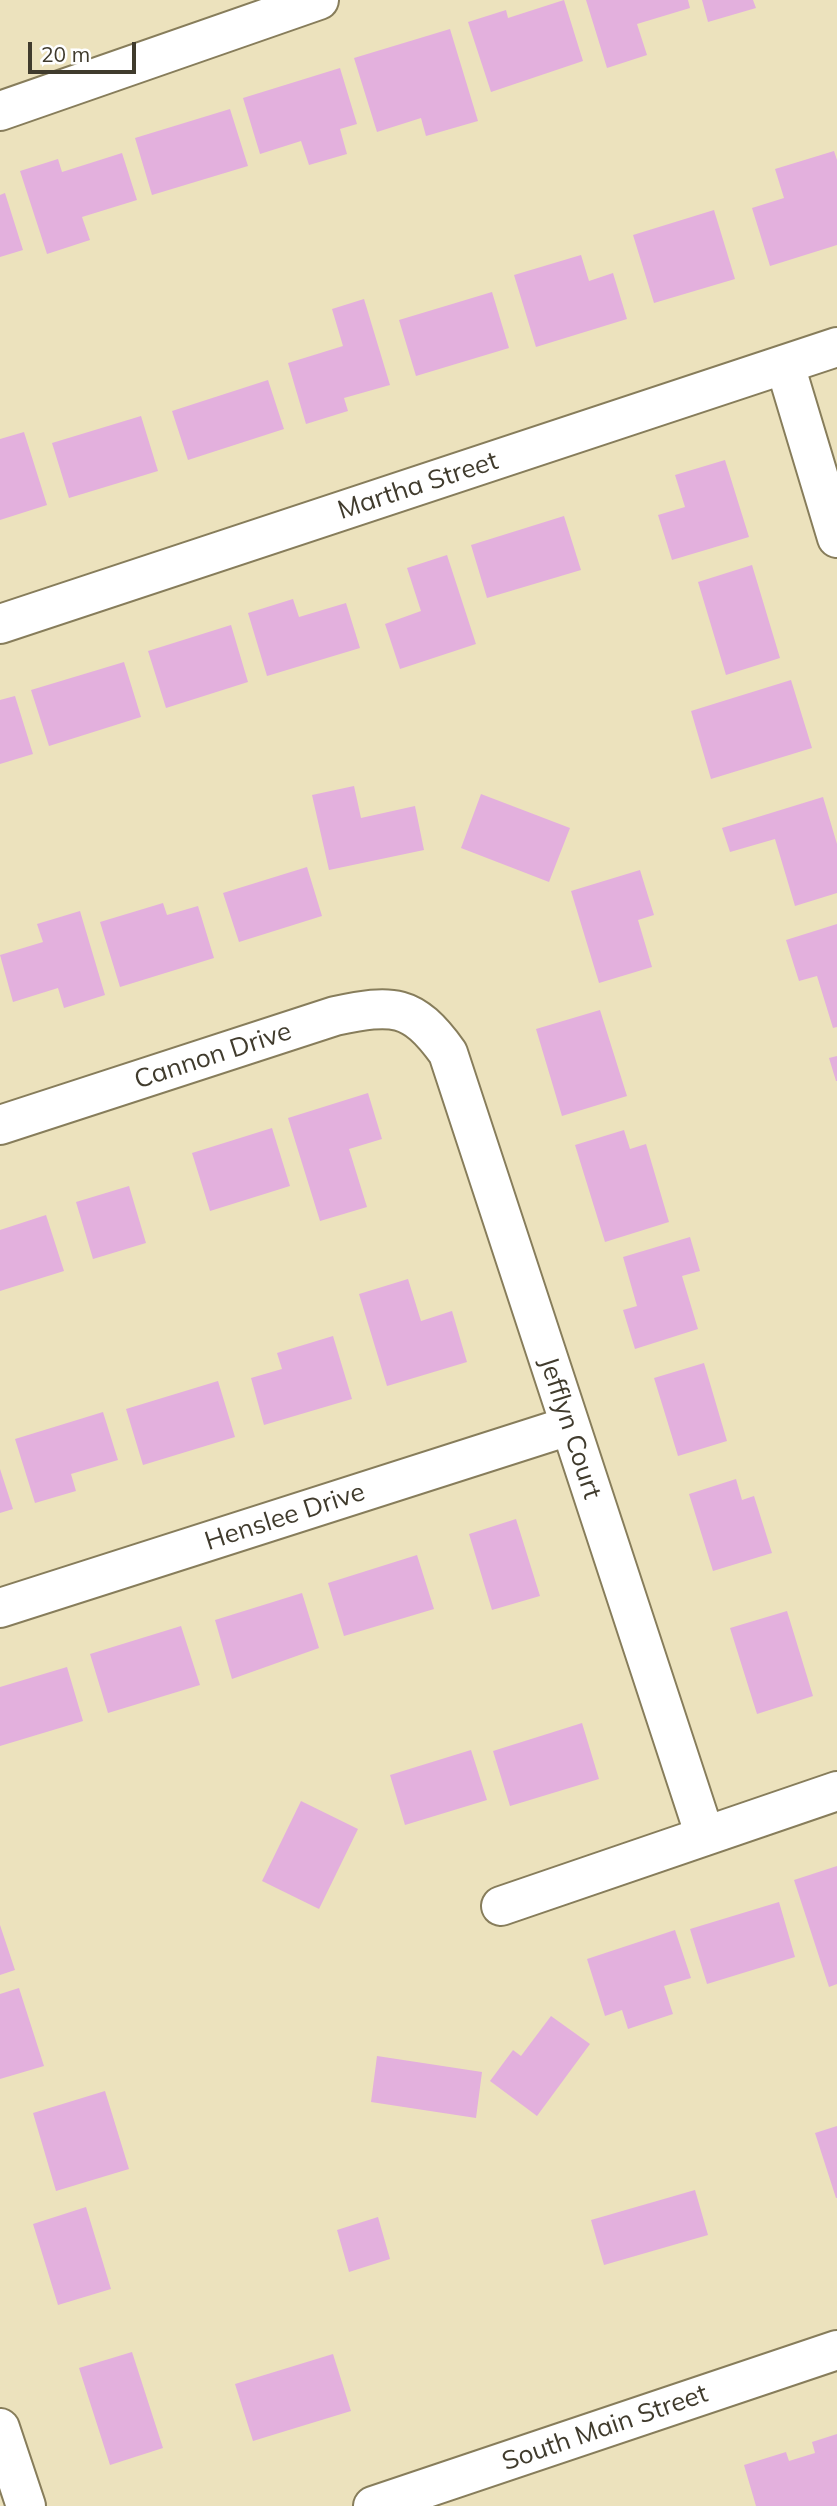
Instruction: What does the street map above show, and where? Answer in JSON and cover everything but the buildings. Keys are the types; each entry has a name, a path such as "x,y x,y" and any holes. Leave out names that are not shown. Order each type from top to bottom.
{"street":[{"path":"0,111 318,0"},
{"name":"Martha Street","path":"0,624 837,348"},
{"path":"785,365 837,538"},
{"name":"Cannon Drive","path":"0,1125 335,1016 372,1008 400,1011 427,1024"},
{"name":"Jefflyn Court","path":"427,1024 448,1053 705,1836"},
{"name":"Henslee Drive","path":"0,1608 569,1426"},
{"path":"501,1906 837,1791"},
{"name":"South Main Street","path":"373,2506 837,2350"},
{"path":"0,2428 26,2506"}]}
